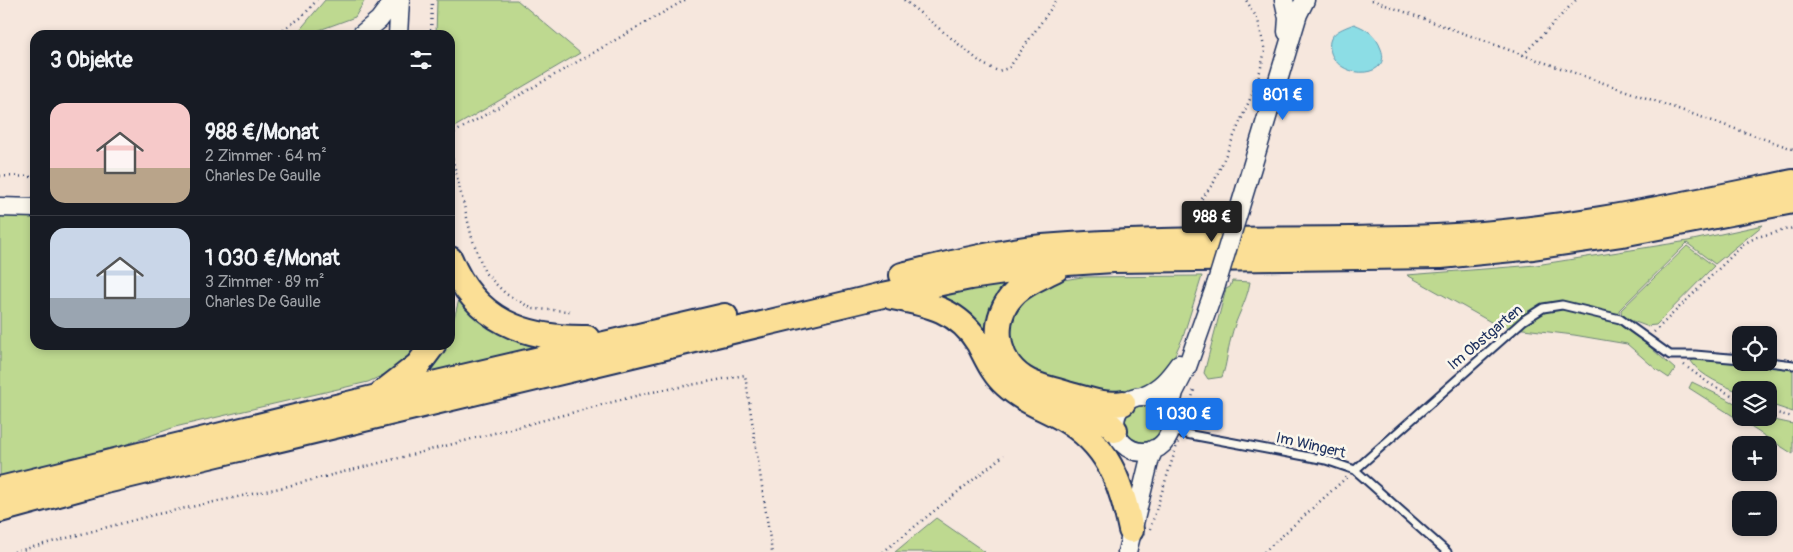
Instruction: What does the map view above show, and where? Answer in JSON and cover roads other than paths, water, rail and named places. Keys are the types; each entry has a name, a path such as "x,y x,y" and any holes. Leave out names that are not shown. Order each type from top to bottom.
{"highway":[{"path":"0,490 377,397 973,258 1041,247 1121,242 1428,237 1533,228 1618,216 1793,182"},
{"path":"0,510 116,479 883,295 970,277 1067,263 1113,260 1441,256 1533,247 1622,234 1793,201"},
{"path":"1067,263 1022,287 1009,299 1004,306 999,323 1001,350 1010,367 1034,384 1100,404 1134,399"},
{"path":"455,269 461,280 479,303 516,328 530,333 558,338 626,338"},
{"path":"883,295 932,305 959,320 972,334 999,378 1011,390 1082,431 1104,454 1121,487 1136,539"},
{"path":"377,397 418,365 429,350"},
{"path":"1026,399 1097,416 1108,423 1121,439"}],"street":[{"path":"366,30 379,20 394,0"},
{"path":"398,30 400,0"},
{"path":"1284,0 1288,18 1285,55"},
{"path":"1169,413 1174,392 1198,337 1216,285 1285,55 1298,14 1305,0"},
{"path":"0,207 30,208"},
{"path":"1136,539 1134,466 1132,456 1121,439 1115,415 1134,399 1156,391 1168,379 1198,337"},
{"path":"1134,399 1159,401 1169,413 1175,433 1154,450 1150,458 1136,539"},
{"path":"1121,439 1137,452 1154,450"}],"lane":[{"name":"Im Obstgarten","path":"1355,470 1524,320 1543,308 1562,305 1620,319 1670,355 1695,355 1732,359"},
{"path":"1777,363 1793,365"},
{"name":"Im Wingert","path":"1175,433 1326,460 1355,470 1447,552"}],"water":[{"path":"1354,24 1370,33 1381,49 1382,59 1379,66 1372,71 1352,71 1342,67 1334,59 1330,49 1333,35"}]}
